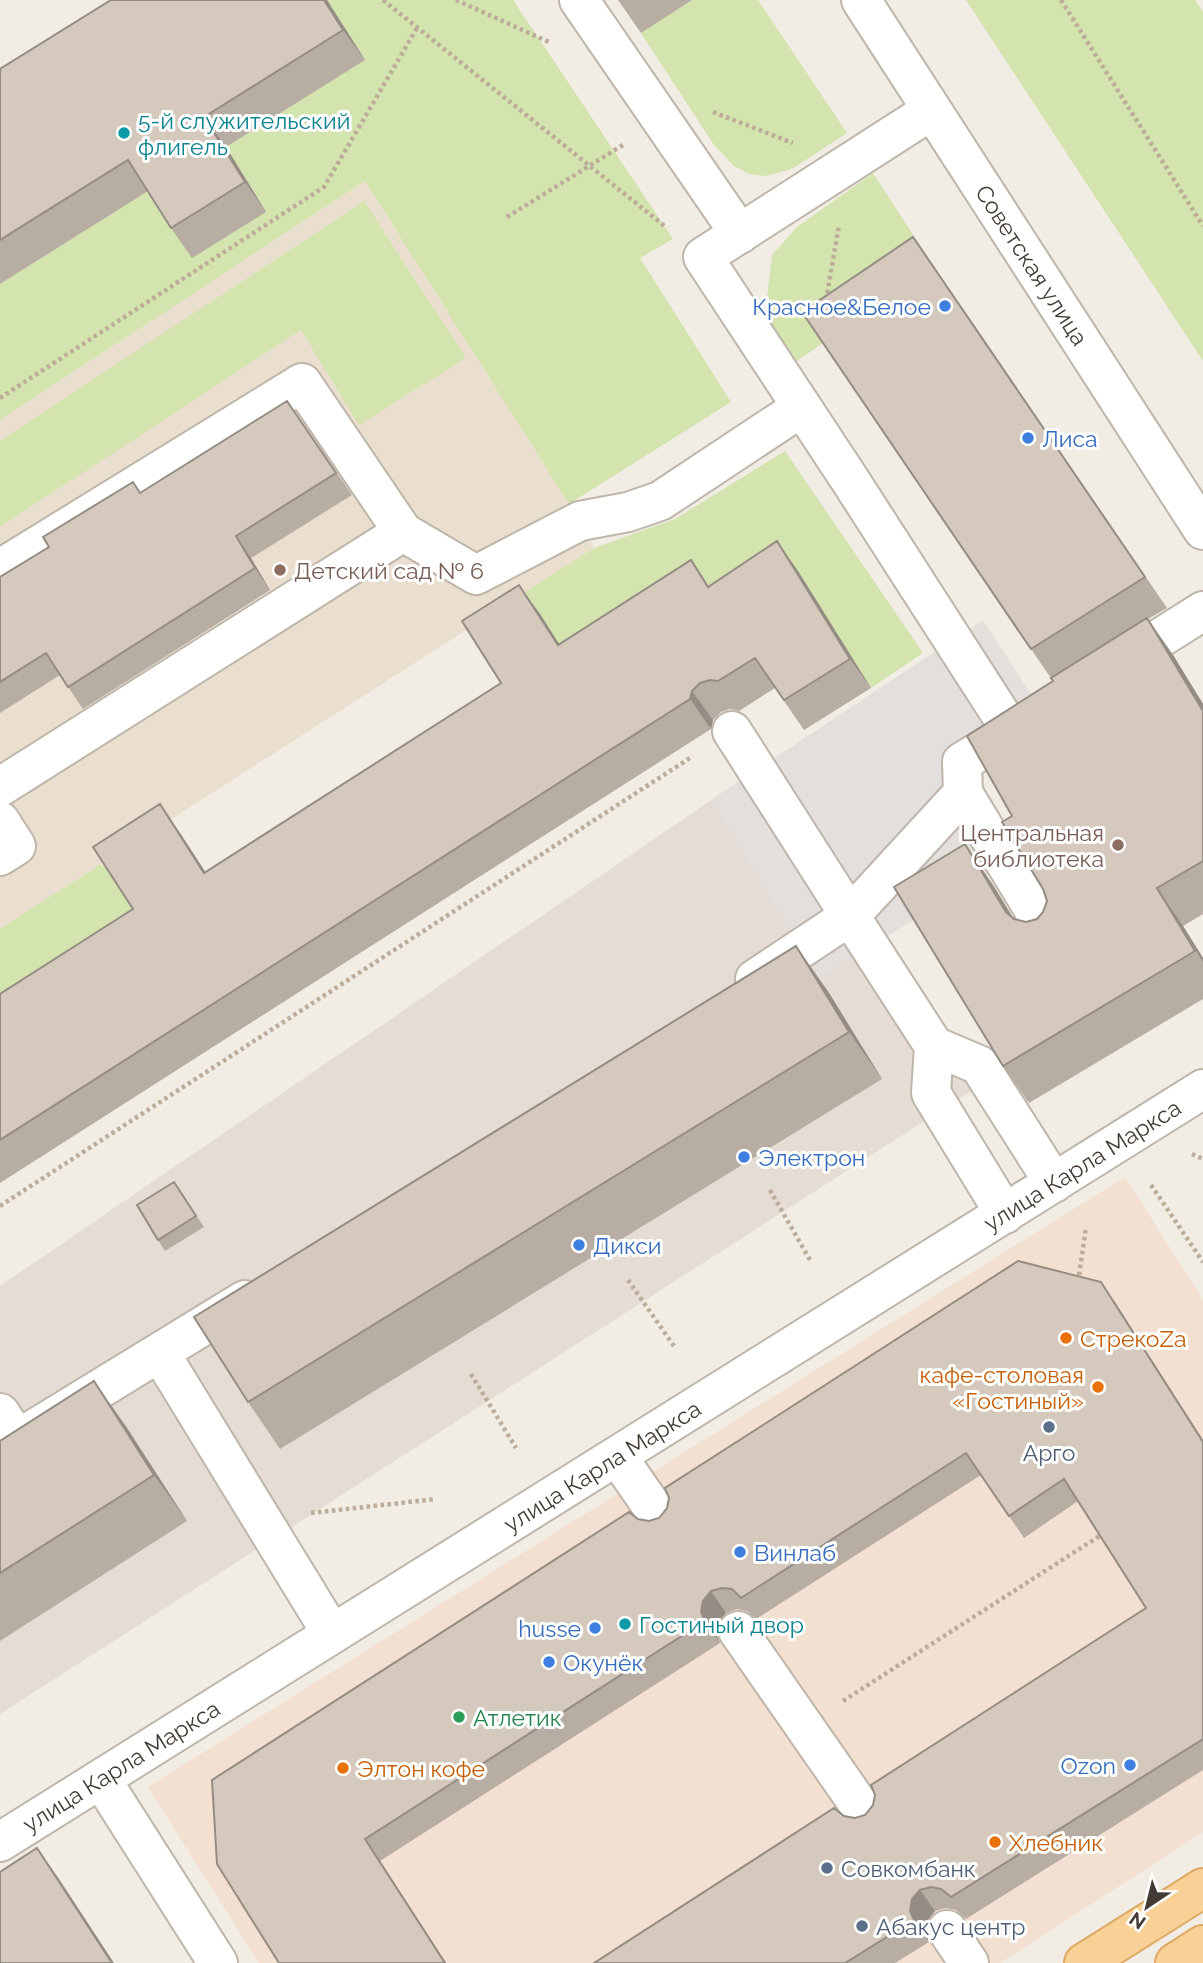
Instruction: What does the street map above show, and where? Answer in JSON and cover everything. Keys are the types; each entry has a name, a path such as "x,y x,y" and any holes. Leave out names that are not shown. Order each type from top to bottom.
{"main road":[{"path":"1084,1963 1203,1888"},
{"path":"1175,1963 1203,1945"}],"street":[{"path":"579,0 740,234"},
{"name":"Советская улица","path":"861,0 1203,530"},
{"path":"932,110 703,257 1012,732"},
{"path":"0,569 302,383 403,532 476,575 580,521 628,512 660,501 802,407"},
{"path":"0,787 403,532"},
{"path":"1090,683 1203,611"},
{"path":"1045,711 962,762 963,793 1051,938"},
{"path":"732,731 934,1046 979,1065 1054,1183"},
{"path":"729,996 850,916 963,793"},
{"path":"0,821 16,846 0,856"},
{"path":"934,1046 932,1093 1004,1214"},
{"name":"улица Карла Маркса","path":"0,1842 1203,1089"},
{"path":"6,1434 160,1353 278,1280"},
{"path":"160,1353 332,1634"},
{"path":"617,1456 663,1521"},
{"path":"738,1631 868,1818"},
{"path":"101,1779 218,1963"},
{"path":"947,1930 969,1963"}],"path":[{"path":"383,0 703,257"},
{"path":"1060,0 1203,226"},
{"path":"0,398 324,187 417,28"},
{"path":"507,217 663,121"},
{"path":"0,1206 732,731"},
{"path":"1192,1154 1203,1159"},
{"path":"1152,1185 1203,1262"},
{"path":"770,1191 810,1260"},
{"path":"1076,1294 1086,1228"},
{"path":"628,1280 674,1346"},
{"path":"471,1374 516,1448"},
{"path":"260,1518 436,1499"},
{"path":"805,1726 1101,1535"}],"shaded area":[{"name":"Детский сад № 6","path":"365,181 580,521 594,548 0,929 0,420"},
{"path":"983,620 1051,725 978,776 1021,854 819,978 711,800"},
{"path":"767,762 976,1088 0,1714 0,1286"},
{"path":"1125,1177 1203,1300 1203,1832 1000,1963 259,1963 148,1787"}],"green space":[{"path":"327,0 513,0 673,239 640,258 731,402 569,504 365,181 0,420 0,284 149,190 266,212 226,147 364,60"},
{"path":"692,0 758,0 847,133 792,169 766,176 749,174 734,166 714,145 641,33"},
{"path":"966,0 1195,0 1203,12 1203,361"},
{"path":"873,173 934,267 794,363 771,328 767,297 772,255 797,227"},
{"path":"364,201 466,358 359,425 301,330 0,527 0,441"},
{"path":"785,451 923,653 871,688 579,675 525,592 594,548 675,519"},
{"path":"101,864 114,876 153,939 0,1037 0,929"}],"building":[{"name":"5-й служительский флигель","path":"111,0 324,0 343,30 204,117 245,182 171,228 128,160 0,240 0,69"},
{"path":"913,237 1145,577 1031,649 802,312"},
{"path":"287,401 336,473 236,536 255,568 68,687 46,653 0,682 0,577 49,547 43,537 133,482 140,493"},
{"path":"777,541 850,659 784,700 755,658 718,681 700,683 692,691 690,699 0,1140 0,994 133,909 93,847 160,804 204,873 501,683 462,621 519,585 558,645 691,560 708,587"},
{"name":"Центральная библиотека","path":"1147,618 1203,711 1203,861 1157,888 1195,951 1003,1066 894,887 965,844 1006,912 1014,919 1026,922 1037,919 1047,901 1043,889 1002,822 1012,816 967,736 1053,681 1051,678"},
{"path":"796,946 849,1032 248,1402 194,1317"},
{"path":"174,1182 196,1216 158,1240 137,1205"},
{"name":"Гостиный двор","path":"1018,1261 1101,1282 1203,1442 1203,1739 951,1897 941,1889 931,1887 920,1890 912,1899 910,1911 914,1920 845,1963 594,1963 834,1808 844,1816 855,1818 865,1815 873,1805 875,1795 871,1785 1146,1608 1064,1479 1009,1516 966,1453 741,1598 732,1589 711,1591 703,1601 701,1612 705,1621 365,1839 445,1963 279,1963 217,1864 212,1780 629,1512 638,1519 649,1521 659,1518 667,1508 669,1498 665,1488"},
{"path":"94,1381 154,1475 0,1573 0,1441"},
{"path":"37,1848 112,1963 0,1963 0,1872"}],"place":[{"name":"5-й служительский флигель","path":"124,133"},
{"name":"Красное&Белое","path":"945,306"},
{"name":"Лиса","path":"1028,438"},
{"name":"Детский сад № 6","path":"280,570"},
{"name":"Центральная библиотека","path":"1118,845"},
{"name":"Электрон","path":"744,1157"},
{"name":"Дикси","path":"579,1245"},
{"name":"СтрекоZа","path":"1066,1338"},
{"name":"кафе-столовая «Гостиный»","path":"1098,1387"},
{"name":"Арго","path":"1049,1427"},
{"name":"Винлаб","path":"740,1552"},
{"name":"Гостиный двор","path":"625,1624"},
{"name":"husse","path":"595,1628"},
{"name":"Окунёк","path":"549,1662"},
{"name":"Атлетик","path":"459,1717"},
{"name":"Ozon","path":"1130,1765"},
{"name":"Элтон кофе","path":"343,1768"},
{"name":"Хлебник","path":"995,1842"},
{"name":"Совкомбанк","path":"827,1868"},
{"name":"Абакус центр","path":"862,1926"}]}
